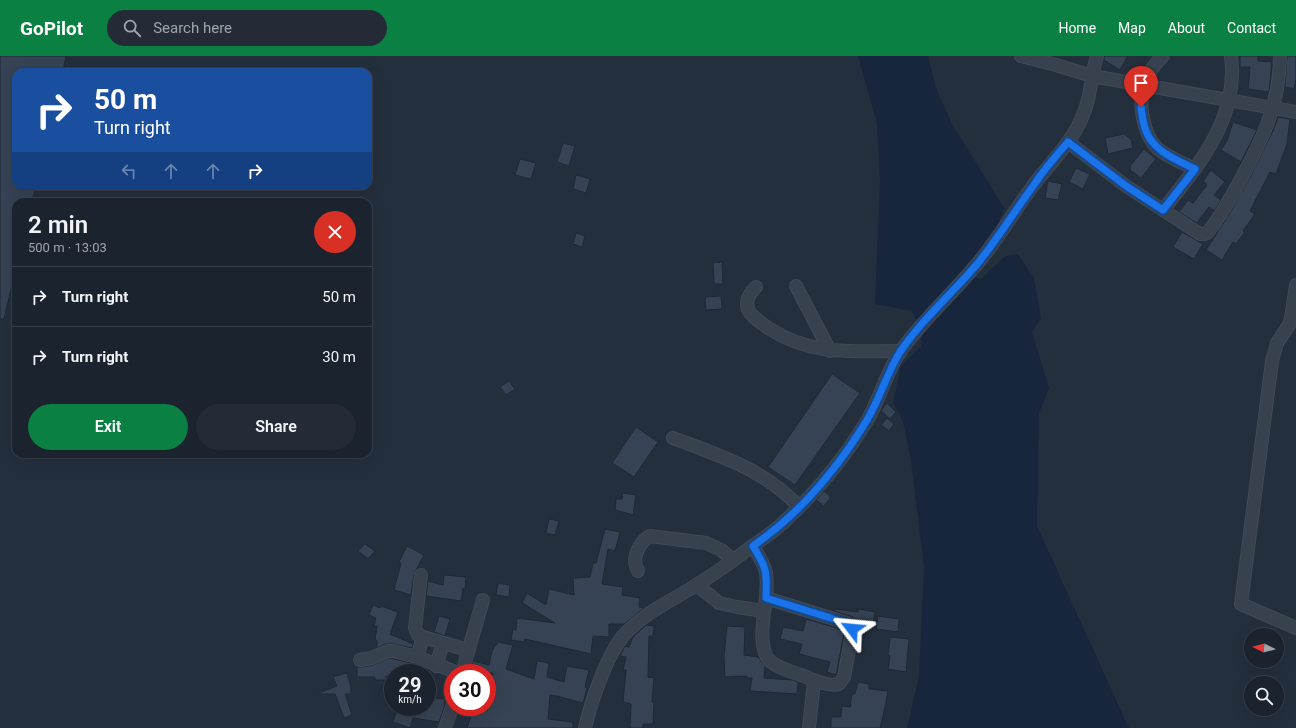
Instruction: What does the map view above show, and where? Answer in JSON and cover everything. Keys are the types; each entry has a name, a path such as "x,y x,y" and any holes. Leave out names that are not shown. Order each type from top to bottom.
{"street":[{"path":"1021,56 1092,76 1296,112"},
{"path":"585,728 592,700 610,657 622,638 630,629 651,611 697,585 753,546 784,522 831,470 868,419 892,366 901,351 918,328 977,264 996,240 1037,180 1068,142 1084,115 1097,56"},
{"path":"1163,56 1148,75 1143,86 1141,107 1146,132 1151,141 1164,153 1195,169"},
{"path":"1163,210 1195,169 1217,133 1226,113 1230,100 1232,82 1231,56"},
{"path":"1068,142 1126,186 1200,234 1204,234 1230,199 1255,154 1267,128 1279,81 1280,56"},
{"path":"1296,285 1290,332 1277,343 1272,361 1241,604 1296,628"},
{"path":"796,286 830,351"},
{"path":"756,287 748,296 747,301 749,311 756,318 790,340 803,345 830,351 901,351"},
{"path":"673,438 730,460 763,477 778,486 799,507"},
{"path":"638,572 634,561 645,538 650,536 706,543 721,550 733,560"},
{"path":"753,546 766,571 763,647 765,654 776,666 814,680 836,685 839,684 842,681 852,633 850,624 766,598"},
{"path":"421,575 415,628 418,635 468,650"},
{"path":"697,585 720,603 764,611"},
{"path":"464,664 484,600"},
{"path":"417,657 423,637"},
{"path":"443,643 436,666 444,669"},
{"path":"360,660 372,658 388,651 404,653 432,664"},
{"path":"809,728 814,680"},
{"path":"445,728 449,716"}],"water":[{"path":"858,56 928,56 936,88 951,122 1004,208 996,231 969,268 974,277 981,279 1005,256 1018,254 1034,278 1041,319 1032,332 1049,388 1039,413 1037,526 1129,728 907,728 919,676 924,566 911,460 903,422 893,402 901,366 921,346 922,332 912,311 875,304 880,181 877,123"}],"building":[{"path":"0,56 66,56 64,68 12,68 12,190 35,190 33,198 12,198 12,285 4,319 0,319"},
{"path":"1104,56 1128,56 1120,70 1104,60"},
{"path":"1240,56 1258,56 1258,61 1272,62 1269,92 1248,89 1250,67 1240,67"},
{"path":"1287,56 1296,56 1296,79 1294,89 1285,87"},
{"path":"1278,117 1290,119 1287,144 1276,174 1270,172 1250,211 1255,214 1243,231 1245,232 1236,244 1233,242 1222,260 1206,250 1228,216 1250,177 1273,131"},
{"path":"1233,122 1257,130 1241,162 1221,150 1227,141"},
{"path":"1124,134 1131,139 1133,148 1108,154 1105,138"},
{"path":"563,143 575,146 569,166 557,162"},
{"path":"1144,149 1156,159 1141,178 1130,170 1130,166"},
{"path":"520,159 536,163 531,179 515,175"},
{"path":"1076,168 1090,174 1083,189 1069,182"},
{"path":"1211,170 1225,182 1214,195 1221,200 1214,211 1209,207 1197,223 1179,212 1188,200 1193,203 1207,185 1203,181"},
{"path":"576,175 590,179 586,193 573,189"},
{"path":"1048,181 1062,184 1058,200 1045,198"},
{"path":"1182,232 1203,244 1194,259 1173,247"},
{"path":"576,233 585,236 582,247 573,244"},
{"path":"722,262 723,284 714,284 713,263"},
{"path":"721,296 722,309 706,310 705,297"},
{"path":"832,374 860,393 795,485 768,467"},
{"path":"509,381 515,389 506,395 500,387"},
{"path":"887,403 896,412 890,419 881,411"},
{"path":"887,418 894,424 889,431 881,425"},
{"path":"636,427 658,442 634,477 612,463"},
{"path":"824,491 831,497 824,506 816,500"},
{"path":"623,493 636,495 633,515 615,510 616,499 622,499"},
{"path":"549,519 559,521 555,535 546,533"},
{"path":"605,529 620,532 615,551 608,549 602,584 623,587 622,595 640,598 639,607 644,608 624,624 609,624 609,637 593,636 591,654 525,639 524,642 511,640 513,629 516,630 517,618 555,623 522,603 527,593 546,605 549,589 574,595 573,578 590,577 593,563 596,563"},
{"path":"365,544 375,551 368,559 358,551"},
{"path":"407,546 424,555 414,574 411,595 394,590 401,563 399,562"},
{"path":"444,575 466,577 465,589 463,588 461,601 426,596 428,581 443,585"},
{"path":"498,583 510,585 509,597 496,595"},
{"path":"373,605 398,612 390,634 413,644 412,648 385,644 377,648 377,640 375,640 377,626 374,626 376,618 369,615"},
{"path":"835,609 858,612 858,609 875,612 873,624 857,622 853,617 834,611"},
{"path":"439,616 450,619 445,636 434,632"},
{"path":"878,616 899,619 898,632 876,629"},
{"path":"806,619 844,630 836,675 827,672 830,662 799,654 802,644 780,639 783,627 803,631"},
{"path":"646,625 654,626 653,636 649,636 648,677 654,678 652,702 654,702 653,724 643,724 643,728 630,728 631,704 623,702 626,670 623,670 626,657 620,656 625,646 629,647 633,637"},
{"path":"727,626 745,627 744,655 758,657 765,666 764,678 793,680 798,682 797,694 750,691 752,678 747,678 747,676 725,677 724,656"},
{"path":"890,637 909,639 906,672 888,669"},
{"path":"498,642 513,645 506,669 534,679 537,661 549,663 547,677 564,682 567,666 589,670 585,687 587,688 583,703 550,695 548,719 573,722 573,728 467,728 471,716 496,716 496,664 489,664 492,651"},
{"path":"390,658 415,664 384,664 384,680 375,680 375,677 357,677 357,667 373,665"},
{"path":"473,661 485,664 472,664"},
{"path":"347,673 351,687 351,694 345,694 352,715 344,718 335,694 319,693 337,686 333,677"},
{"path":"858,682 869,684 869,689 888,691 880,728 831,728 831,717 841,717 842,706 850,707 852,694 855,694"},
{"path":"436,698 444,699 444,708 439,722 413,718 410,728 393,722 395,716 436,716"}],"route":[{"path":"852,629 850,624 766,598 766,571 753,546 789,518 831,470 868,419 892,366 901,351 918,328 977,264 996,240 1037,180 1068,142 1126,186 1163,210 1195,169 1157,148 1146,132 1141,107"}]}
